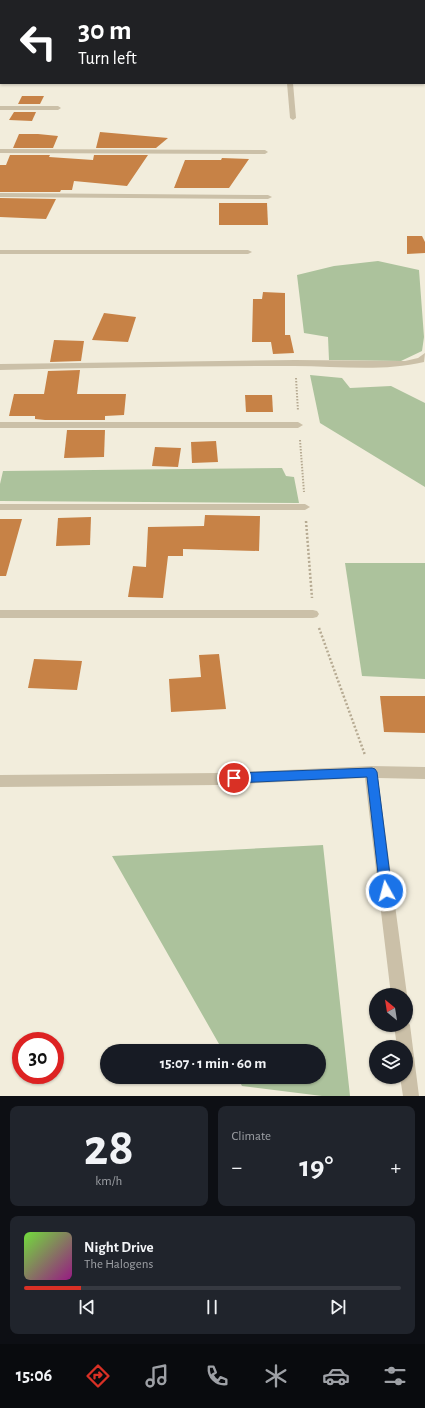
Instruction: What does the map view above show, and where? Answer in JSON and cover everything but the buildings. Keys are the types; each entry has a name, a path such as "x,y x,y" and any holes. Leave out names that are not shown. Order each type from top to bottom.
{"street":[{"path":"290,84 293,118"},
{"path":"0,108 58,108"},
{"path":"0,151 265,152"},
{"path":"0,195 268,197"},
{"path":"0,252 248,252"},
{"path":"0,367 295,363 379,366 405,364 421,360 425,356"},
{"path":"0,425 298,425"},
{"path":"0,507 305,507"},
{"path":"0,614 313,614"},
{"path":"372,772 398,988"},
{"path":"0,781 219,778 372,772 425,773"},
{"path":"410,1084 411,1096"}],"path":[{"path":"295,363 298,425 313,614 372,772"}],"green space":[{"path":"378,261 419,270 424,337 422,351 401,361 329,360 328,337 304,333 297,275 334,266"},
{"path":"310,375 342,378 350,388 391,386 425,403 425,487 320,423"},
{"path":"282,468 286,476 294,477 299,503 0,501 0,484 3,471"},
{"path":"345,563 425,563 425,679 362,676"},
{"path":"323,845 350,1096 322,1096 242,1086 241,1084 326,1084 326,1044 219,1044 112,856"}],"route":[{"path":"234,778 372,772 386,891"}]}
